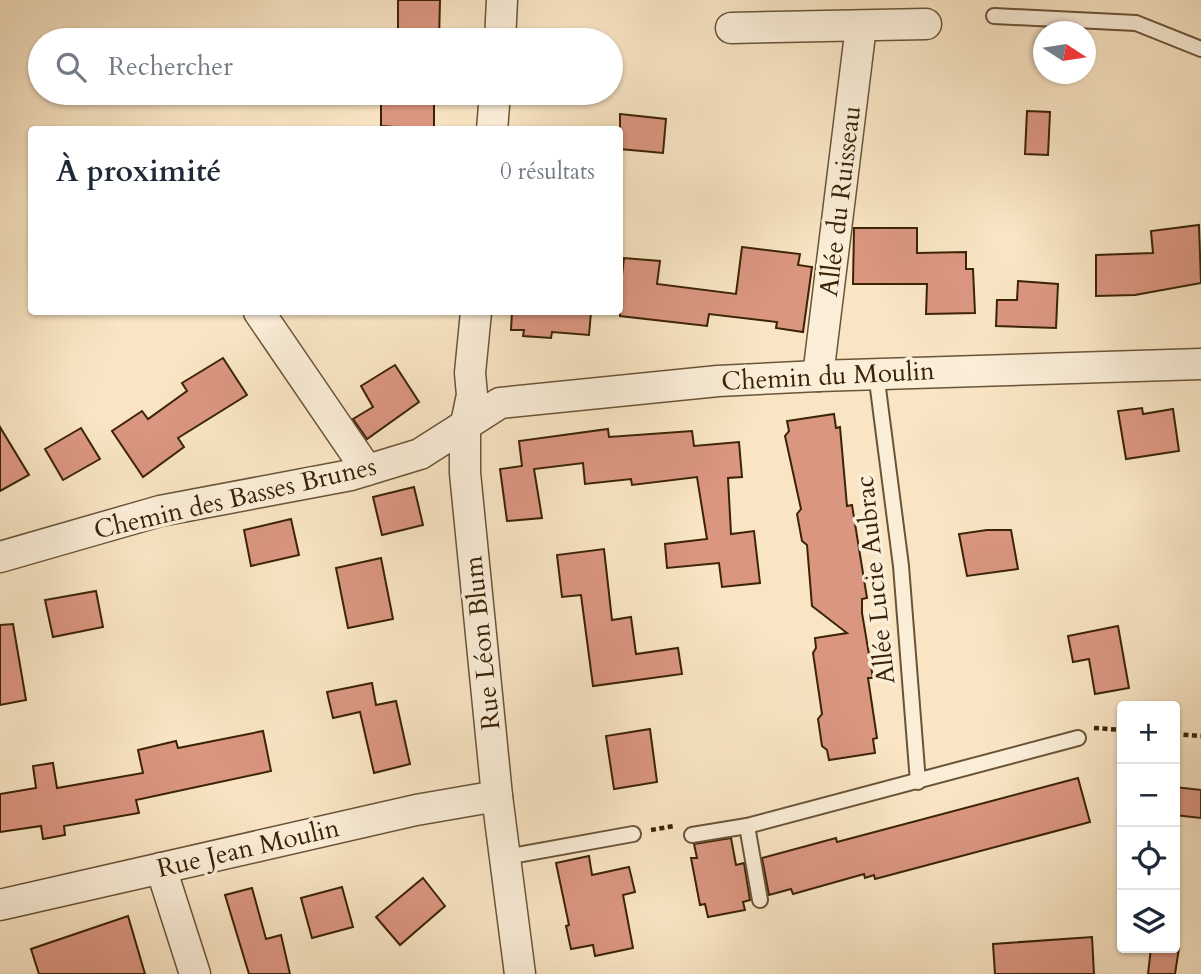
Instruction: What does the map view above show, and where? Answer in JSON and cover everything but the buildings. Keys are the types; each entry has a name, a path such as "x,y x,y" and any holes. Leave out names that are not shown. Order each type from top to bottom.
{"street":[{"path":"501,28 502,0"},
{"path":"731,28 926,24"},
{"name":"Allée du Ruisseau","path":"818,376 861,26"},
{"path":"492,126 494,105"},
{"path":"261,315 368,470"},
{"name":"Rue Léon Blum","path":"476,315 470,373 472,395 465,428 465,473 497,796 520,974"},
{"name":"Chemin du Moulin","path":"465,428 500,403 718,381 876,373 1201,365"},
{"name":"Chemin des Basses Brunes","path":"0,557 160,511 368,470 420,454 465,428"},
{"name":"Rue Jean Moulin","path":"0,905 416,810 497,796"},
{"path":"162,868 195,974"}],"lane":[{"path":"994,16 1136,23 1201,49"},
{"name":"Allée Lucie Aubrac","path":"876,373 901,566 918,782"},
{"path":"692,835 747,826 1078,738"},
{"path":"747,826 760,900"},
{"path":"506,857 633,834"}],"path":[{"path":"1180,734 1201,736"}]}
